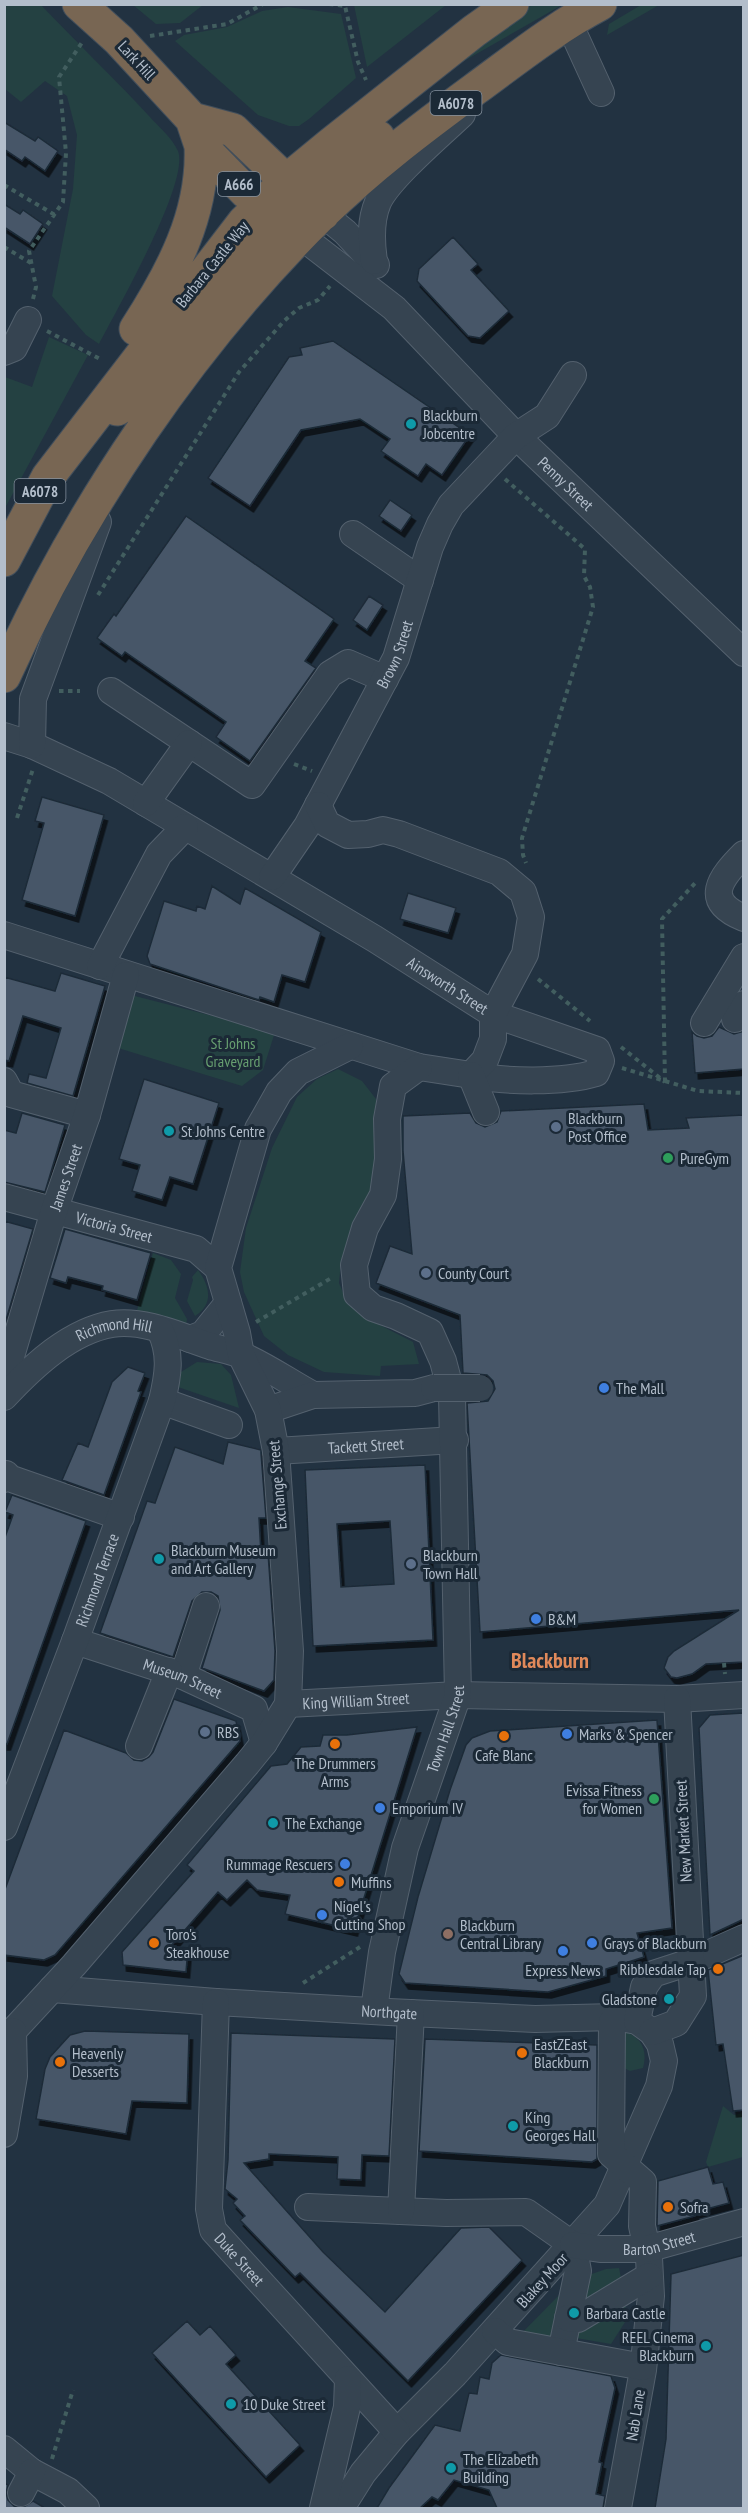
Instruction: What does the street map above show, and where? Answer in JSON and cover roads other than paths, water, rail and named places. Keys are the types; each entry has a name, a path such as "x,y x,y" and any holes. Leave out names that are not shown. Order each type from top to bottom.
{"highway":[{"name":"A6078","path":"4,560 48,477 84,427 129,403 157,372 227,279 293,209 474,31 512,4"},
{"path":"293,209 348,159 476,62 525,52 568,21 600,4"},
{"name":"Lark Hill","path":"98,22 196,132"},
{"name":"A666","path":"196,132 233,130 293,209"},
{"path":"48,477 73,420 160,292 178,256 200,190 202,170 196,132"},
{"name":"A6078","path":"4,676 33,612 66,550 293,209"}],"street":[{"path":"568,21 601,93"},
{"path":"374,261 371,242 372,227 379,199 525,52"},
{"name":"Penny Street","path":"293,209 345,232 374,261 394,308"},
{"name":"Penny Street","path":"293,209 343,268 394,308 516,436 744,653"},
{"path":"4,352 14,348 28,320"},
{"name":"Brown Street","path":"272,877 308,826 396,658 430,547 446,514 452,504 516,436 547,416 573,375"},
{"path":"36,746 33,699 99,520 102,494"},
{"path":"353,534 420,580"},
{"path":"111,691 252,785 330,674 348,663 385,679"},
{"name":"Ainsworth Street","path":"4,736 36,746 109,781 272,877 493,1014 493,1039 485,1060 471,1076"},
{"path":"146,803 189,743"},
{"path":"4,935 419,1067 498,1080 582,1078 596,1073 602,1060 597,1050 493,1014 525,954 531,917 523,892 499,872 399,834 383,830 368,834 348,835 327,824 318,805"},
{"path":"100,966 159,854 185,827"},
{"path":"744,854 724,873 718,888 721,903 729,912 744,918"},
{"path":"725,1017 744,957"},
{"name":"James Street","path":"4,1380 54,1211 87,1114 126,975"},
{"path":"725,1017 744,982"},
{"path":"218,1268 258,1129 279,1092 298,1072 350,1046"},
{"name":"Town Hall Street","path":"374,2010 382,1952 405,1848 458,1695 452,1395 443,1361 430,1332 373,1308 357,1294 354,1265 365,1228 383,1195 388,1159 387,1119 393,1086 419,1067"},
{"path":"471,1076 486,1112"},
{"path":"4,1081 11,1094 87,1114"},
{"name":"Victoria Street","path":"4,1197 196,1249 218,1268"},
{"name":"Exchange Street","path":"218,1268 239,1344 268,1410 276,1450 293,1704"},
{"path":"190,1339 203,1334 228,1302"},
{"name":"Richmond Hill","path":"4,1397 40,1362 68,1342 88,1331 113,1324 129,1323 190,1339 239,1344 313,1395"},
{"name":"Richmond Terrace","path":"4,1827 75,1641 162,1401 169,1369 168,1353 160,1330"},
{"path":"268,1410 313,1395 415,1393 434,1388 487,1387"},
{"path":"162,1401 229,1425"},
{"name":"Tackett Street","path":"276,1450 454,1440"},
{"path":"4,1479 6,1474 9,1479 121,1516"},
{"path":"139,1746 176,1673 206,1606"},
{"name":"Museum Street","path":"75,1641 176,1673 254,1709 264,1743"},
{"name":"King William Street","path":"9,2034 52,1989 264,1743 293,1704 458,1695 677,1699 744,1695"},
{"name":"New Market Street","path":"677,1699 690,1962"},
{"path":"690,1962 693,1996 676,2023 641,2022 644,1987 653,1974 690,1962 744,1938"},
{"name":"Northgate","path":"52,1989 293,2007 641,2022"},
{"name":"Duke Street","path":"216,2002 209,2209 213,2230 397,2432"},
{"path":"401,2211 411,2013"},
{"name":"Nab Lane","path":"618,2508 643,2367 651,2296 647,2250 642,2226 643,2182 610,2154 612,2022 641,2022"},
{"name":"Blakey Moor","path":"341,2508 363,2474 397,2432 495,2331 607,2205 659,2086 664,2061 660,2044 641,2022"},
{"path":"5,2133 14,2076 9,2034"},
{"path":"308,2207 446,2213 526,2212 573,2245 578,2271 561,2352"},
{"name":"Barton Street","path":"573,2245 600,2249 647,2250 744,2222"},
{"path":"568,2318 578,2319 649,2276"},
{"path":"495,2331 508,2342 643,2367"},
{"path":"323,2508 346,2407 348,2379"},
{"path":"4,2449 33,2482 68,2491 86,2508"}],"place":[{"name":"Blackburn Jobcentre","path":"411,424"},
{"name":"Blackburn Post Office","path":"556,1127"},
{"name":"St Johns Centre","path":"169,1131"},
{"name":"PureGym","path":"668,1158"},
{"name":"County Court","path":"426,1273"},
{"name":"The Mall","path":"604,1388"},
{"name":"Blackburn Museum and Art Gallery","path":"159,1559"},
{"name":"Blackburn Town Hall","path":"411,1564"},
{"name":"B&M","path":"536,1619"},
{"name":"RBS","path":"205,1732"},
{"name":"Marks & Spencer","path":"567,1734"},
{"name":"Cafe Blanc","path":"504,1736"},
{"name":"The Drummers Arms","path":"335,1744"},
{"name":"Evissa Fitness for Women","path":"654,1799"},
{"name":"Emporium IV","path":"380,1808"},
{"name":"The Exchange","path":"273,1823"},
{"name":"Rummage Rescuers","path":"345,1864"},
{"name":"Muffins","path":"339,1882"},
{"name":"Nigel's Cutting Shop","path":"322,1915"},
{"name":"Blackburn Central Library","path":"448,1934"},
{"name":"Toro's Steakhouse","path":"154,1943"},
{"name":"Grays of Blackburn","path":"592,1943"},
{"name":"Express News","path":"563,1951"},
{"name":"Ribblesdale Tap","path":"718,1969"},
{"name":"Gladstone","path":"669,1999"},
{"name":"EastZEast Blackburn","path":"522,2053"},
{"name":"Heavenly Desserts","path":"60,2062"},
{"name":"King Georges Hall","path":"513,2126"},
{"name":"Sofra","path":"668,2207"},
{"name":"Barbara Castle","path":"574,2313"},
{"name":"REEL Cinema Blackburn","path":"706,2346"},
{"name":"10 Duke Street","path":"231,2404"},
{"name":"The Elizabeth Building","path":"451,2468"}],"district":[{"name":"Blackburn","path":"550,1660"}],"park label":[{"name":"St Johns Graveyard","path":"233,1052"}]}
